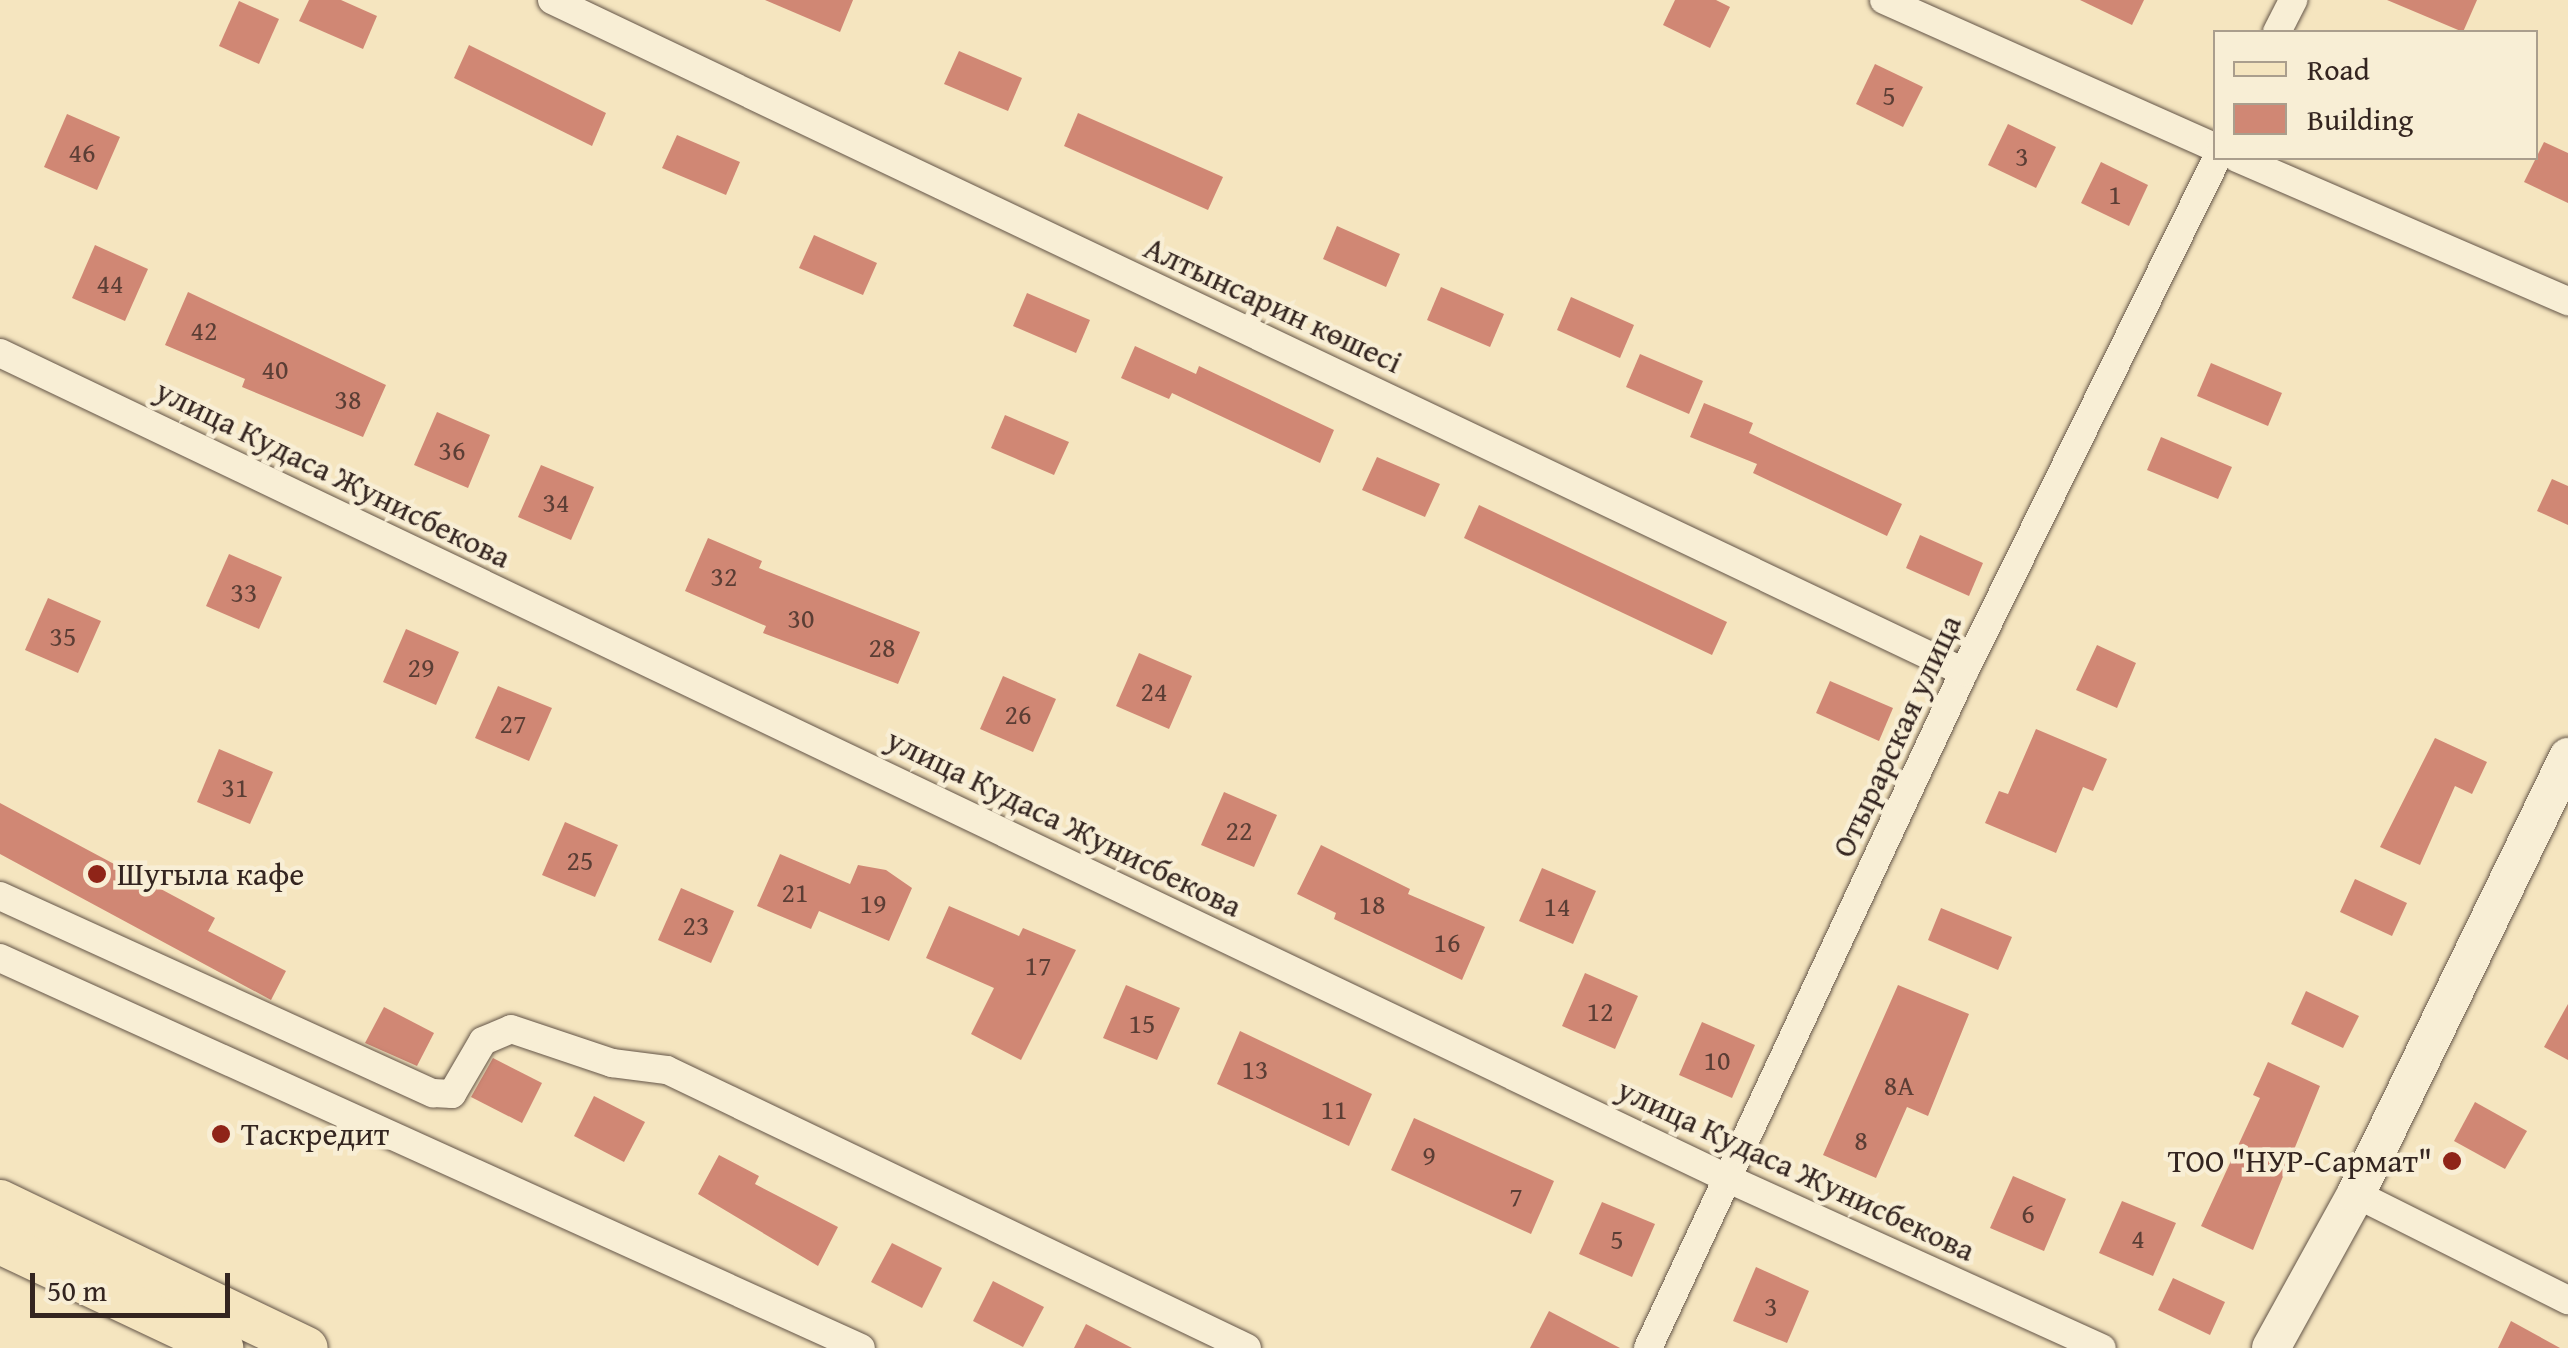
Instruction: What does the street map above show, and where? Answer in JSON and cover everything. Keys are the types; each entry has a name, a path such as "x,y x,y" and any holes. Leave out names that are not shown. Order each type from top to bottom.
{"main road":[{"path":"2271,1348 2356,1194 2568,757"},
{"path":"0,1201 306,1348"},
{"path":"0,1242 222,1348"}],"street":[{"name":"Алтынсарин көшесі","path":"552,0 1964,672"},
{"path":"1884,0 2213,147"},
{"path":"2278,30 2292,0"},
{"name":"Отырарская улица","path":"1648,1348 1730,1180 1964,672 2217,160"},
{"path":"2242,160 2568,302"},
{"name":"улица Кудаса Жунисбекова","path":"0,354 1730,1180 2102,1348"},
{"path":"0,896 447,1097 483,1041 511,1028 612,1063 668,1070 1246,1348"},
{"path":"0,958 861,1348"},
{"path":"2356,1194 2568,1300"}],"building":[{"path":"309,0 341,0 377,16 363,49 299,21"},
{"path":"765,0 853,0 840,32"},
{"path":"1675,0 1716,0 1730,7 1710,48 1663,25"},
{"path":"2080,0 2144,0 2132,25"},
{"path":"2387,0 2477,0 2464,30"},
{"path":"239,1 279,19 259,64 219,46"},
{"path":"469,45 606,113 592,146 454,78"},
{"path":"959,51 1022,78 1008,111 944,84"},
{"path":"1875,64 1923,87 1903,127 1856,104"},
{"path":"1078,113 1223,177 1208,210 1064,146"},
{"path":"67,114 120,137 97,190 44,167"},
{"path":"2008,124 2056,147 2036,188 1988,165"},
{"path":"677,135 740,162 726,195 662,168"},
{"path":"2544,142 2568,153 2568,203 2524,182"},
{"path":"2101,162 2148,185 2129,226 2081,203"},
{"path":"1337,226 1400,254 1386,287 1323,259"},
{"path":"814,235 877,263 863,295 799,268"},
{"path":"95,245 148,269 125,321 72,298"},
{"path":"1441,287 1504,314 1490,347 1427,320"},
{"path":"188,292 386,385 363,437 242,387 245,379 165,345"},
{"path":"1027,293 1090,320 1076,353 1013,326"},
{"path":"1571,297 1634,325 1620,358 1557,330"},
{"path":"1135,346 1196,374 1199,366 1334,430 1320,463 1172,393 1169,399 1121,378"},
{"path":"1640,354 1703,381 1689,414 1626,387"},
{"path":"2211,363 2282,393 2268,426 2197,396"},
{"path":"1704,403 1753,423 1749,433 1902,504 1887,536 1753,473 1757,464 1690,437"},
{"path":"437,412 490,435 468,488 414,465"},
{"path":"1005,415 1069,442 1054,475 991,448"},
{"path":"2161,437 2232,467 2218,499 2147,470"},
{"path":"1377,457 1440,484 1425,517 1362,490"},
{"path":"541,465 594,487 571,540 518,517"},
{"path":"2552,479 2568,486 2568,525 2537,511"},
{"path":"1479,505 1727,622 1712,655 1464,538"},
{"path":"1920,535 1983,563 1969,596 1906,568"},
{"path":"708,538 762,561 759,568 920,632 898,684 763,633 766,626 685,591"},
{"path":"229,554 282,577 259,629 206,606"},
{"path":"48,598 101,621 78,673 25,650"},
{"path":"406,629 459,652 436,705 383,682"},
{"path":"2097,645 2136,663 2117,708 2076,690"},
{"path":"1139,653 1192,676 1169,729 1116,706"},
{"path":"1003,676 1056,699 1033,752 980,729"},
{"path":"1830,681 1893,708 1879,741 1816,713"},
{"path":"498,686 552,708 529,761 475,738"},
{"path":"2036,729 2107,759 2093,791 2083,787 2056,853 1985,823 1999,791 2008,794"},
{"path":"2435,738 2487,762 2472,794 2455,786 2420,865 2380,847"},
{"path":"219,749 273,772 250,824 197,802"},
{"path":"1224,792 1277,815 1254,867 1201,845"},
{"path":"0,803 215,918 208,931 286,971 271,1000 0,854"},
{"path":"565,822 618,845 595,897 542,875"},
{"path":"1321,845 1410,889 1408,894 1485,927 1462,980 1334,919 1336,913 1297,894"},
{"path":"780,854 850,884 858,865 886,870 912,888 889,941 819,911 811,929 757,906"},
{"path":"1542,868 1596,891 1573,944 1519,921"},
{"path":"2355,879 2407,903 2392,936 2340,912"},
{"path":"681,888 734,911 711,963 658,940"},
{"path":"949,906 1019,936 1023,928 1076,950 1021,1060 971,1034 994,988 926,958"},
{"path":"1941,908 2012,937 1998,970 1928,940"},
{"path":"1585,973 1638,996 1615,1049 1562,1026"},
{"path":"1126,985 1180,1008 1157,1060 1103,1038"},
{"path":"1898,985 1969,1014 1928,1116 1907,1107 1876,1178 1823,1155"},
{"path":"2306,991 2359,1016 2343,1048 2291,1024"},
{"path":"2568,1004 2568,1060 2544,1047"},
{"path":"384,1007 434,1033 417,1066 365,1043"},
{"path":"1702,1022 1755,1045 1732,1098 1679,1075"},
{"path":"1240,1031 1372,1094 1349,1146 1217,1084"},
{"path":"493,1058 542,1083 522,1123 471,1097"},
{"path":"2268,1062 2320,1086 2253,1250 2201,1226 2260,1098 2253,1095"},
{"path":"594,1096 645,1122 624,1162 574,1136"},
{"path":"2475,1102 2527,1131 2505,1169 2454,1141"},
{"path":"1414,1118 1554,1181 1531,1234 1391,1170"},
{"path":"719,1155 759,1176 755,1184 838,1227 818,1266 698,1194"},
{"path":"2013,1176 2066,1199 2044,1251 1990,1228"},
{"path":"2122,1201 2176,1223 2153,1276 2099,1253"},
{"path":"1602,1202 1655,1224 1632,1277 1579,1254"},
{"path":"892,1243 942,1268 922,1308 871,1282"},
{"path":"1756,1267 1809,1291 1787,1343 1733,1321"},
{"path":"2173,1278 2225,1302 2210,1335 2158,1310"},
{"path":"993,1281 1044,1307 1023,1347 973,1321"},
{"path":"1549,1311 1620,1348 1530,1348"},
{"path":"2511,1321 2560,1348 2498,1348"},
{"path":"1086,1324 1132,1348 1074,1348"}],"place":[{"name":"Шугыла кафе","path":"97,874"},
{"name":"Таскредит","path":"221,1134"},
{"name":"ТОО \"НУР-Сармат\"","path":"2452,1161"}]}
